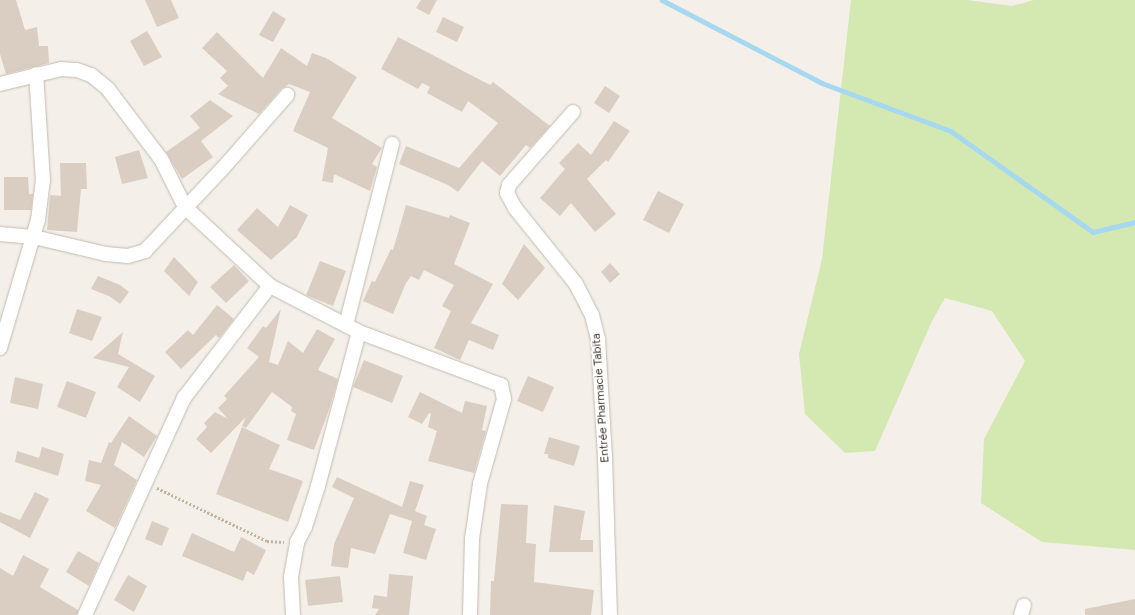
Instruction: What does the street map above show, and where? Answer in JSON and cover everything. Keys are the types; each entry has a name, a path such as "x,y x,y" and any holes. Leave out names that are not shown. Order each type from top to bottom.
{"street":[{"path":"0,84 61,69 77,70 91,75 108,89 161,159 186,206 270,286 359,332 501,385 504,392 504,399 480,484 472,539 470,615"},
{"path":"0,348 34,237 43,181 36,74"},
{"path":"0,234 34,237 106,254 128,256 145,251 287,95"},
{"name":"Entrée Pharmacie Tabita","path":"573,112 509,185 507,193 515,208 576,284 592,315 598,339 605,458 610,615"},
{"path":"346,325 392,144"},
{"path":"85,615 144,482 184,398 270,286"},
{"path":"293,615 291,578 297,542 305,528 318,486 359,332"}],"path":[{"path":"144,482 267,541 297,542"}],"green space":[{"path":"851,0 967,0 1012,6 1034,0 1135,0 1135,550 1042,542 981,503 984,439 1025,361 992,311 945,298 932,321 875,451 845,453 805,414 799,354 822,259"}],"building":[{"path":"0,0 16,0 25,30 37,27 39,46 48,46 49,63 6,74 0,54"},
{"path":"145,0 171,0 179,18 157,27"},
{"path":"421,0 437,0 429,15 416,8"},
{"path":"273,11 286,19 273,42 259,35"},
{"path":"443,17 464,27 457,42 436,32"},
{"path":"147,31 162,57 144,66 130,41"},
{"path":"217,32 263,78 281,48 307,66 312,53 326,58 357,77 332,118 382,148 372,164 377,167 370,191 334,174 333,183 322,181 328,148 293,131 310,92 289,84 281,89 259,114 218,94 228,86 220,78 227,71 202,48"},
{"path":"398,37 490,85 493,82 550,126 530,148 526,145 500,176 482,161 458,192 448,185 399,164 406,146 459,168 498,123 468,101 462,112 427,93 430,87 422,83 418,89 381,69"},
{"path":"605,86 620,96 609,113 594,103"},
{"path":"210,100 233,116 201,141 213,157 182,179 166,152 200,128 190,116"},
{"path":"614,121 630,131 608,162 606,160 587,179 616,214 595,232 571,203 560,216 540,198 565,169 559,163 578,143 591,155"},
{"path":"139,150 148,178 122,184 115,157"},
{"path":"60,163 86,163 87,189 81,189 77,232 47,230 50,195 61,196"},
{"path":"4,177 28,177 29,194 33,194 31,210 4,210"},
{"path":"658,191 684,204 669,233 643,220"},
{"path":"290,205 308,215 297,237 271,260 237,230 257,208 278,227"},
{"path":"406,205 449,218 450,215 470,223 454,264 493,284 471,323 499,335 493,350 469,340 460,360 434,348 451,311 442,306 454,285 424,270 419,280 411,276 406,283 393,314 363,301 372,281 375,282 391,249 393,250"},
{"path":"524,244 545,268 518,300 502,284"},
{"path":"174,257 198,282 189,296 164,271"},
{"path":"320,261 346,271 333,306 306,295"},
{"path":"610,263 620,274 610,283 601,272"},
{"path":"234,265 249,281 226,303 210,287"},
{"path":"98,276 120,285 129,292 120,304 109,296 91,289"},
{"path":"217,305 234,319 219,338 216,335 181,369 165,352 188,330 193,335"},
{"path":"77,309 102,317 92,341 69,333"},
{"path":"281,309 269,362 278,365 288,341 303,353 317,329 335,339 318,370 338,379 329,410 314,450 287,440 296,414 291,411 292,407 272,392 246,428 242,426 246,417 211,453 196,439 207,427 204,423 215,412 228,419 218,408 227,399 224,396 259,357 247,348 263,326 266,328"},
{"path":"123,332 118,354 155,376 140,402 117,387 129,367 93,358"},
{"path":"364,360 403,376 392,403 353,387"},
{"path":"528,376 554,387 543,412 517,401"},
{"path":"15,377 43,384 38,409 10,403"},
{"path":"67,381 96,392 86,418 57,407"},
{"path":"420,392 462,413 465,401 487,406 482,430 486,431 474,473 428,461 437,431 428,427 431,414 429,413 422,424 408,417"},
{"path":"129,416 157,436 144,457 122,442 114,465 137,480 115,528 86,511 101,485 85,481 89,460 101,463 109,442 111,443"},
{"path":"242,427 280,445 269,469 303,481 288,522 216,494"},
{"path":"549,437 580,446 574,466 548,458 548,454 544,454"},
{"path":"42,447 64,454 58,476 15,462 17,451 39,458"},
{"path":"337,477 402,507 410,481 424,485 415,511 427,516 424,525 436,529 426,560 403,553 412,521 390,514 375,554 351,548 348,568 331,566 334,544 354,498 332,487"},
{"path":"35,492 49,499 30,538 0,522 0,512 20,520"},
{"path":"501,504 528,505 526,543 536,544 534,582 594,590 591,615 490,615 491,581 494,581"},
{"path":"554,505 585,511 580,540 593,540 593,552 549,552"},
{"path":"152,521 169,528 162,546 145,539"},
{"path":"192,533 234,552 241,537 266,550 254,575 247,571 243,581 182,556"},
{"path":"78,551 99,563 89,586 66,572"},
{"path":"23,555 49,569 40,587 78,610 77,615 0,615 0,568 13,576"},
{"path":"389,574 413,576 409,615 375,615 379,609 372,608 374,595 387,597"},
{"path":"128,575 147,586 134,612 114,600"},
{"path":"340,576 343,602 308,606 305,580"},
{"path":"1135,599 1135,615 1085,615 1085,609"}],"waterway":[{"path":"662,0 822,83 951,131 1093,232 1135,222"}]}
